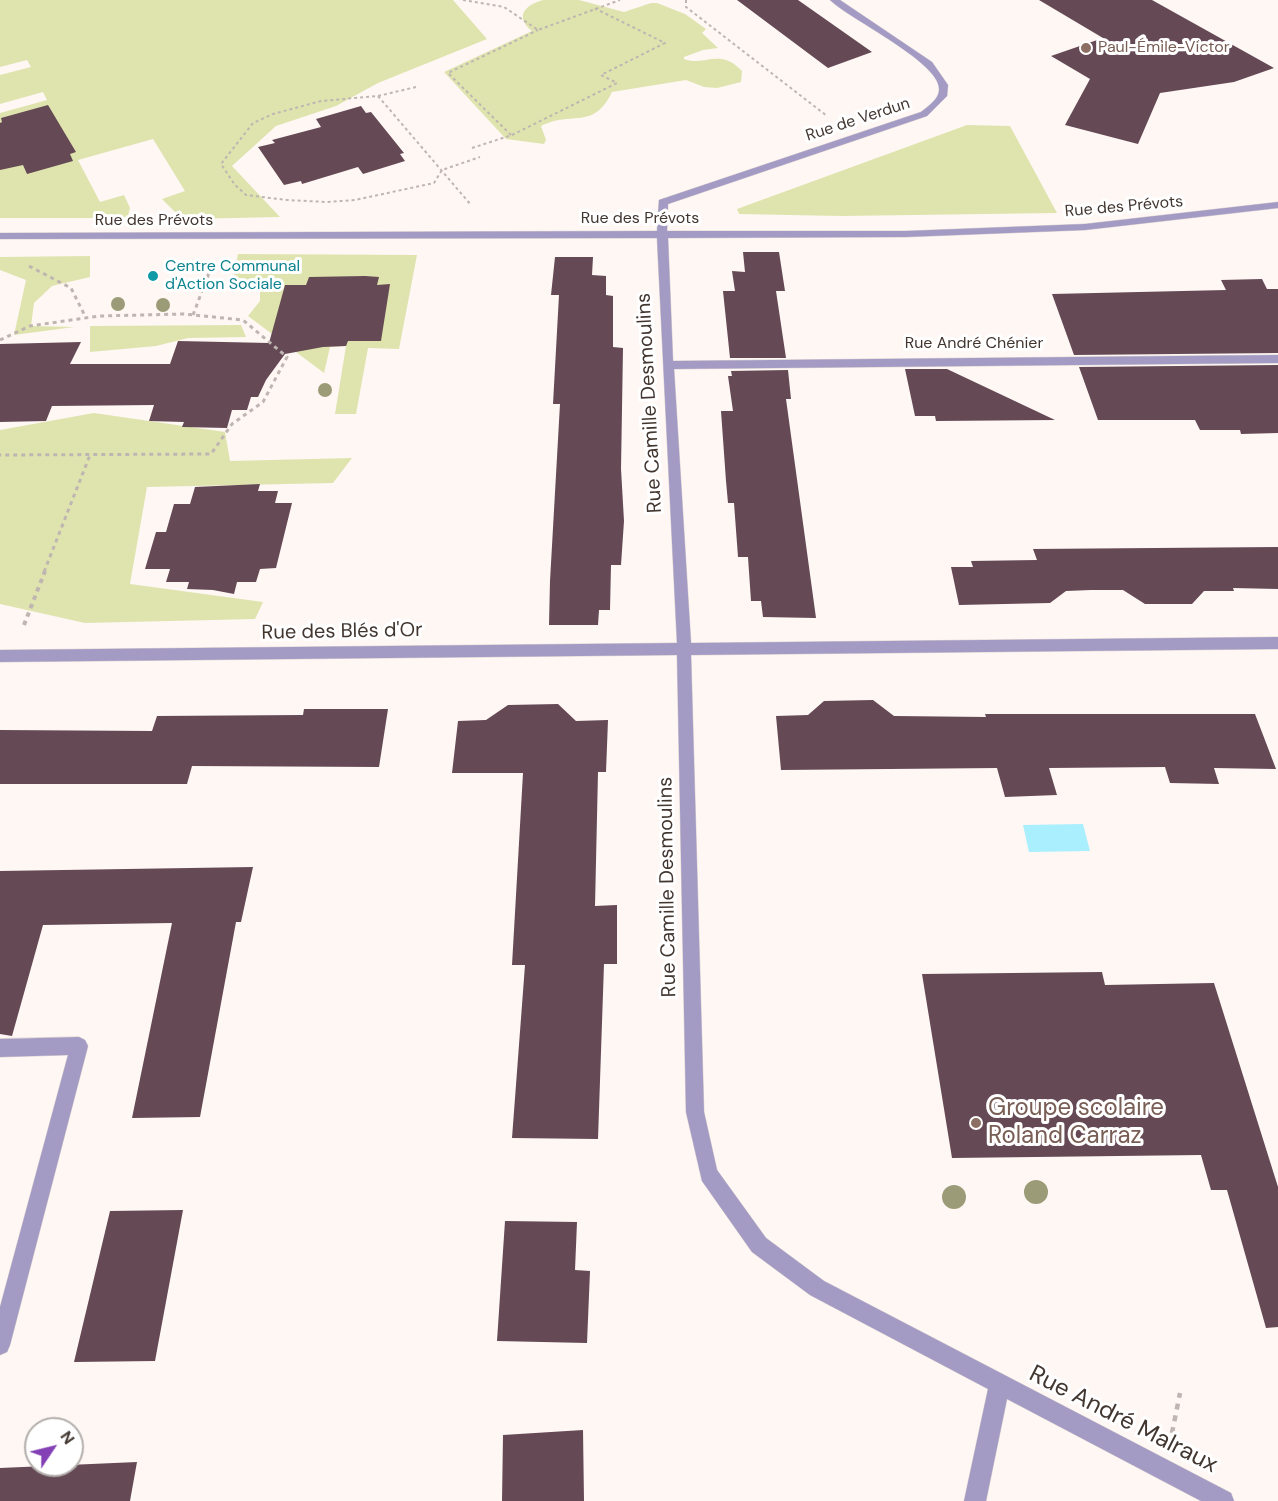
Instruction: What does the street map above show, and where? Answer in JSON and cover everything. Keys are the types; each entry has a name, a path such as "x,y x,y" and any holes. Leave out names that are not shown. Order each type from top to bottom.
{"street":[{"name":"Rue de Verdun","path":"664,234 663,202 924,114 939,102 944,95 945,86 940,76 929,64 834,0"},
{"name":"Rue des Prévots","path":"0,236 286,237 494,233 906,234 1085,227 1278,206"},
{"name":"Rue Camille Desmoulins","path":"664,234 663,279 684,647 695,1112 709,1174 759,1245 817,1288 999,1385"},
{"name":"Rue André Chénier","path":"669,365 1278,359"},
{"path":"684,647 1278,643"},
{"name":"Rue des Blés d'Or","path":"6,656 684,647"},
{"path":"0,1048 79,1046 6,1300 0,1345"},
{"path":"975,1501 999,1385"},
{"name":"Rue André Malraux","path":"999,1385 1223,1501"}],"path":[{"path":"463,0 504,7 538,30"},
{"path":"512,135 448,73 538,30 620,0"},
{"path":"686,0 686,6 854,137"},
{"path":"472,148 512,135 616,83 601,75 665,43 594,8"},
{"path":"416,87 378,96 321,101 273,114 253,123 220,164 235,185 246,195 327,201 355,200 434,183 442,170 480,157"},
{"path":"378,96 494,233"},
{"path":"43,236 29,267 70,288 86,318"},
{"path":"193,315 207,277"},
{"path":"0,340 30,327 86,318 193,315 243,320 287,357 262,402 232,424 211,454 0,455"},
{"path":"6,656 90,455"}],"green space":[{"path":"0,0 453,0 487,39 378,83 336,106 276,126 232,166 280,217 187,219 174,211 162,199 185,191 153,139 78,160 100,202 124,195 130,208 128,216 122,218 0,218 0,113 47,100 43,92 0,104 0,75 31,67 27,60 0,67"},
{"path":"579,0 624,12 657,3 685,14 706,29 702,33 718,48 703,50 684,57 684,59 691,61 726,60 742,71 741,82 717,88 704,87 686,80 612,92 605,104 590,116 563,119 541,126 546,140 544,144 506,139 444,72 532,31 524,21 524,12 537,2"},
{"path":"967,125 1010,126 1057,213 841,216 739,214 737,209"},
{"path":"238,254 417,255 399,349 368,348 356,414 335,414 346,346 330,347 324,373 248,316 260,301 260,290 250,281 233,279"},
{"path":"90,256 90,277 52,286 34,303 31,326 74,327 14,335 26,280 0,270 0,257"},
{"path":"241,325 246,337 188,338 156,346 90,352 90,326"},
{"path":"94,413 225,432 230,461 352,458 333,483 147,487 130,584 263,602 255,619 85,623 0,604 0,430"}],"water":[{"path":"1083,824 1090,851 1029,852 1023,825"}],"building":[{"path":"737,0 798,0 872,52 828,68"},
{"path":"1039,0 1152,0 1274,68 1234,82 1160,93 1138,144 1065,125 1090,79 1051,56 1103,38"},
{"path":"48,105 76,152 70,154 73,161 27,174 23,165 0,170 1,118"},
{"path":"361,106 366,113 371,112 404,153 400,154 405,161 363,174 358,167 302,184 301,181 284,185 258,147 275,143 272,140 321,127 316,119"},
{"path":"743,252 779,252 785,291 776,291 786,358 730,358 723,291 735,291 732,271 745,272"},
{"path":"555,257 593,257 592,275 606,276 606,295 613,296 613,347 623,348 621,469 624,521 621,565 611,565 610,610 599,610 598,625 549,625 560,404 553,404 559,295 551,295"},
{"path":"309,277 379,277 377,285 390,284 381,341 348,341 346,346 323,347 285,354 266,380 258,397 251,397 247,410 232,410 227,428 182,427 184,422 149,421 154,405 52,406 46,421 0,422 0,344 81,342 70,364 170,364 178,341 269,343 285,285 306,285"},
{"path":"1262,279 1267,289 1278,289 1278,353 1074,355 1052,294 1226,290 1221,280"},
{"path":"1278,365 1278,433 1241,434 1240,430 1200,430 1195,420 1098,420 1079,367"},
{"path":"905,369 947,369 1055,420 936,421 935,416 915,416"},
{"path":"788,370 791,399 786,399 816,618 763,617 761,601 751,601 748,557 738,557 734,503 728,503 721,411 733,411 728,376 732,376 731,371"},
{"path":"260,484 258,491 278,491 275,503 292,503 276,568 260,569 256,582 237,582 234,594 187,589 189,582 166,582 170,569 145,569 156,532 166,532 174,504 190,504 195,487"},
{"path":"1278,547 1278,589 1233,588 1234,591 1204,591 1192,604 1145,604 1123,590 1091,590 1066,591 1050,603 959,605 951,567 973,567 971,561 1037,560 1033,549"},
{"path":"873,700 894,716 1255,714 1276,769 1214,768 1219,784 1170,783 1165,767 1049,768 1057,795 1005,797 997,768 781,770 776,716 808,715 824,701"},
{"path":"558,704 576,721 608,720 606,772 598,772 595,906 617,905 617,964 604,964 598,1139 512,1138 525,965 512,965 523,773 452,773 458,721 486,720 508,705"},
{"path":"304,709 388,709 379,767 192,766 187,784 0,784 0,730 152,731 157,716 303,715"},
{"path":"253,867 241,922 236,922 200,1117 132,1118 172,923 43,925 12,1036 0,1034 0,871"},
{"path":"1102,972 1105,985 1214,983 1278,1187 1278,1327 1266,1328 1227,1190 1211,1190 1201,1155 952,1158 922,974"},
{"path":"183,1210 155,1361 74,1362 110,1211"},
{"path":"505,1221 577,1222 575,1270 590,1271 587,1343 497,1341"},
{"path":"583,1430 584,1501 502,1501 503,1435"},
{"path":"137,1462 130,1501 0,1501 0,1468 24,1467 24,1477 84,1477 84,1464"}],"place":[{"name":"Paul-Émile-Victor","path":"1086,48"},
{"name":"Centre Communal d'Action Sociale","path":"153,276"},
{"name":"Groupe scolaire Roland Carraz","path":"976,1123"}]}
